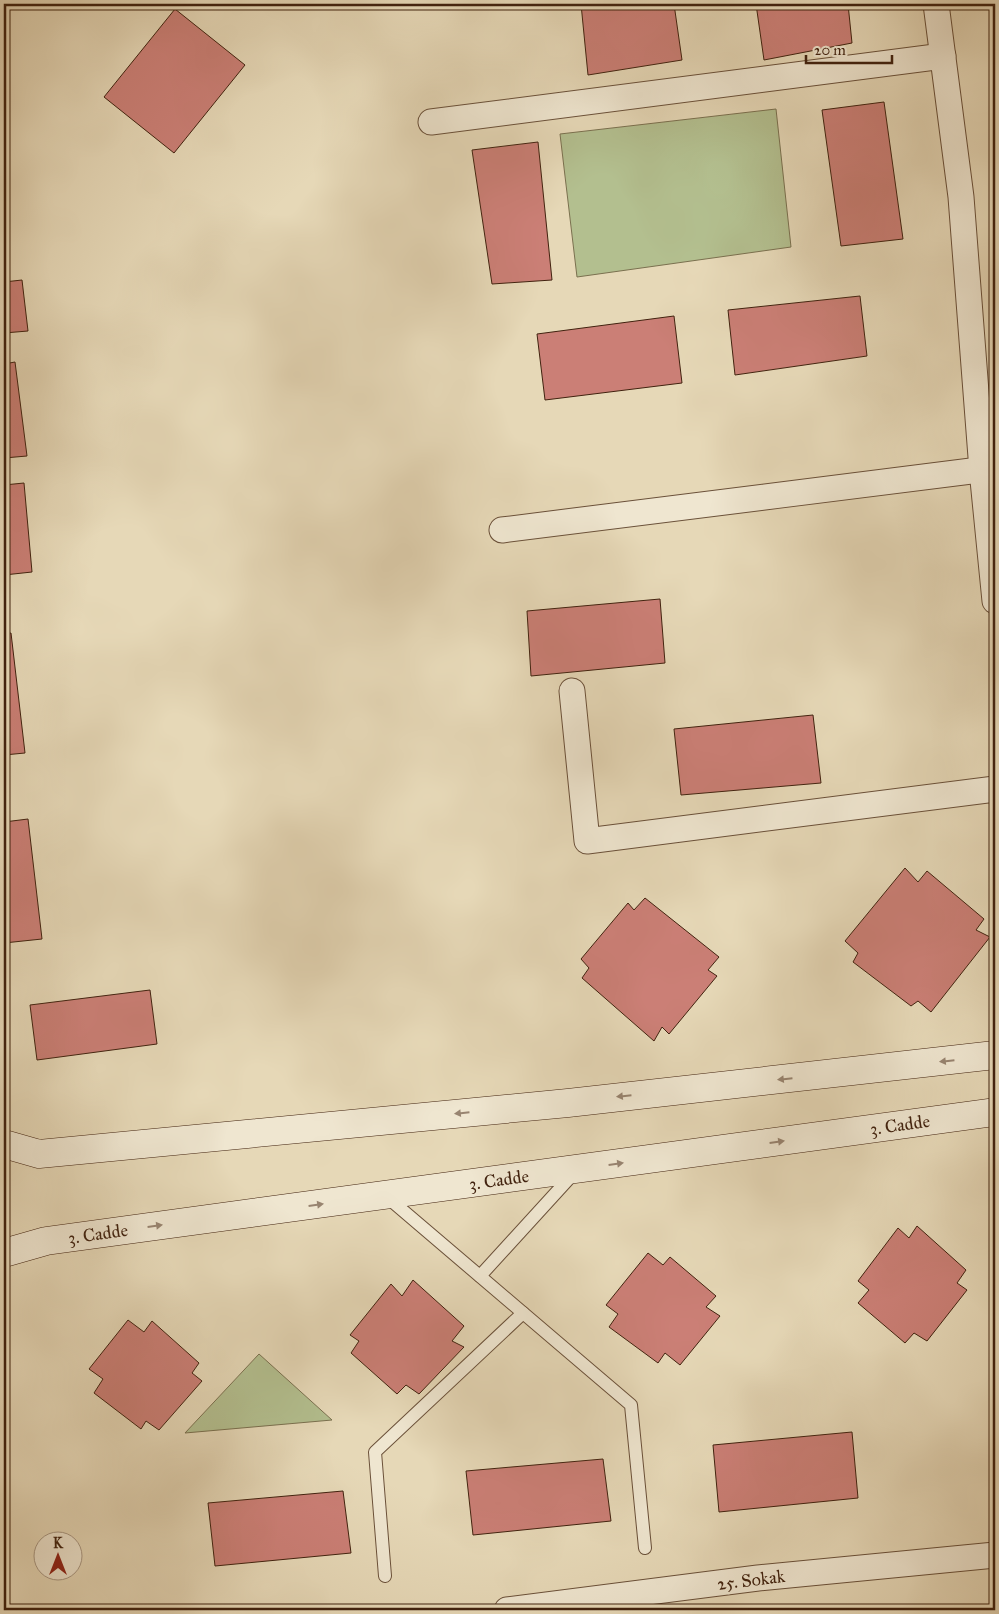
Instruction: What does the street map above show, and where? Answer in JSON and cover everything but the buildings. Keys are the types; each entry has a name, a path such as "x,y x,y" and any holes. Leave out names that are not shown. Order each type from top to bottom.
{"main road":[{"path":"4,1144 39,1154 568,1103 995,1055"},
{"name":"3. Cadde","path":"4,1253 46,1241 995,1112"}],"street":[{"path":"936,4 961,197 989,469 995,601"},
{"path":"430,122 943,56"},
{"path":"502,530 989,469"},
{"path":"572,691 587,841 995,789"},
{"name":"25. Sokak","path":"507,1610 758,1578 995,1555"}],"lane":[{"path":"480,1276 578,1169"},
{"path":"385,1195 631,1405 645,1548"},
{"path":"385,1576 375,1452 523,1313"}],"green space":[{"path":"776,109 791,247 577,277 560,134"},
{"path":"259,1354 332,1420 185,1433"}]}
